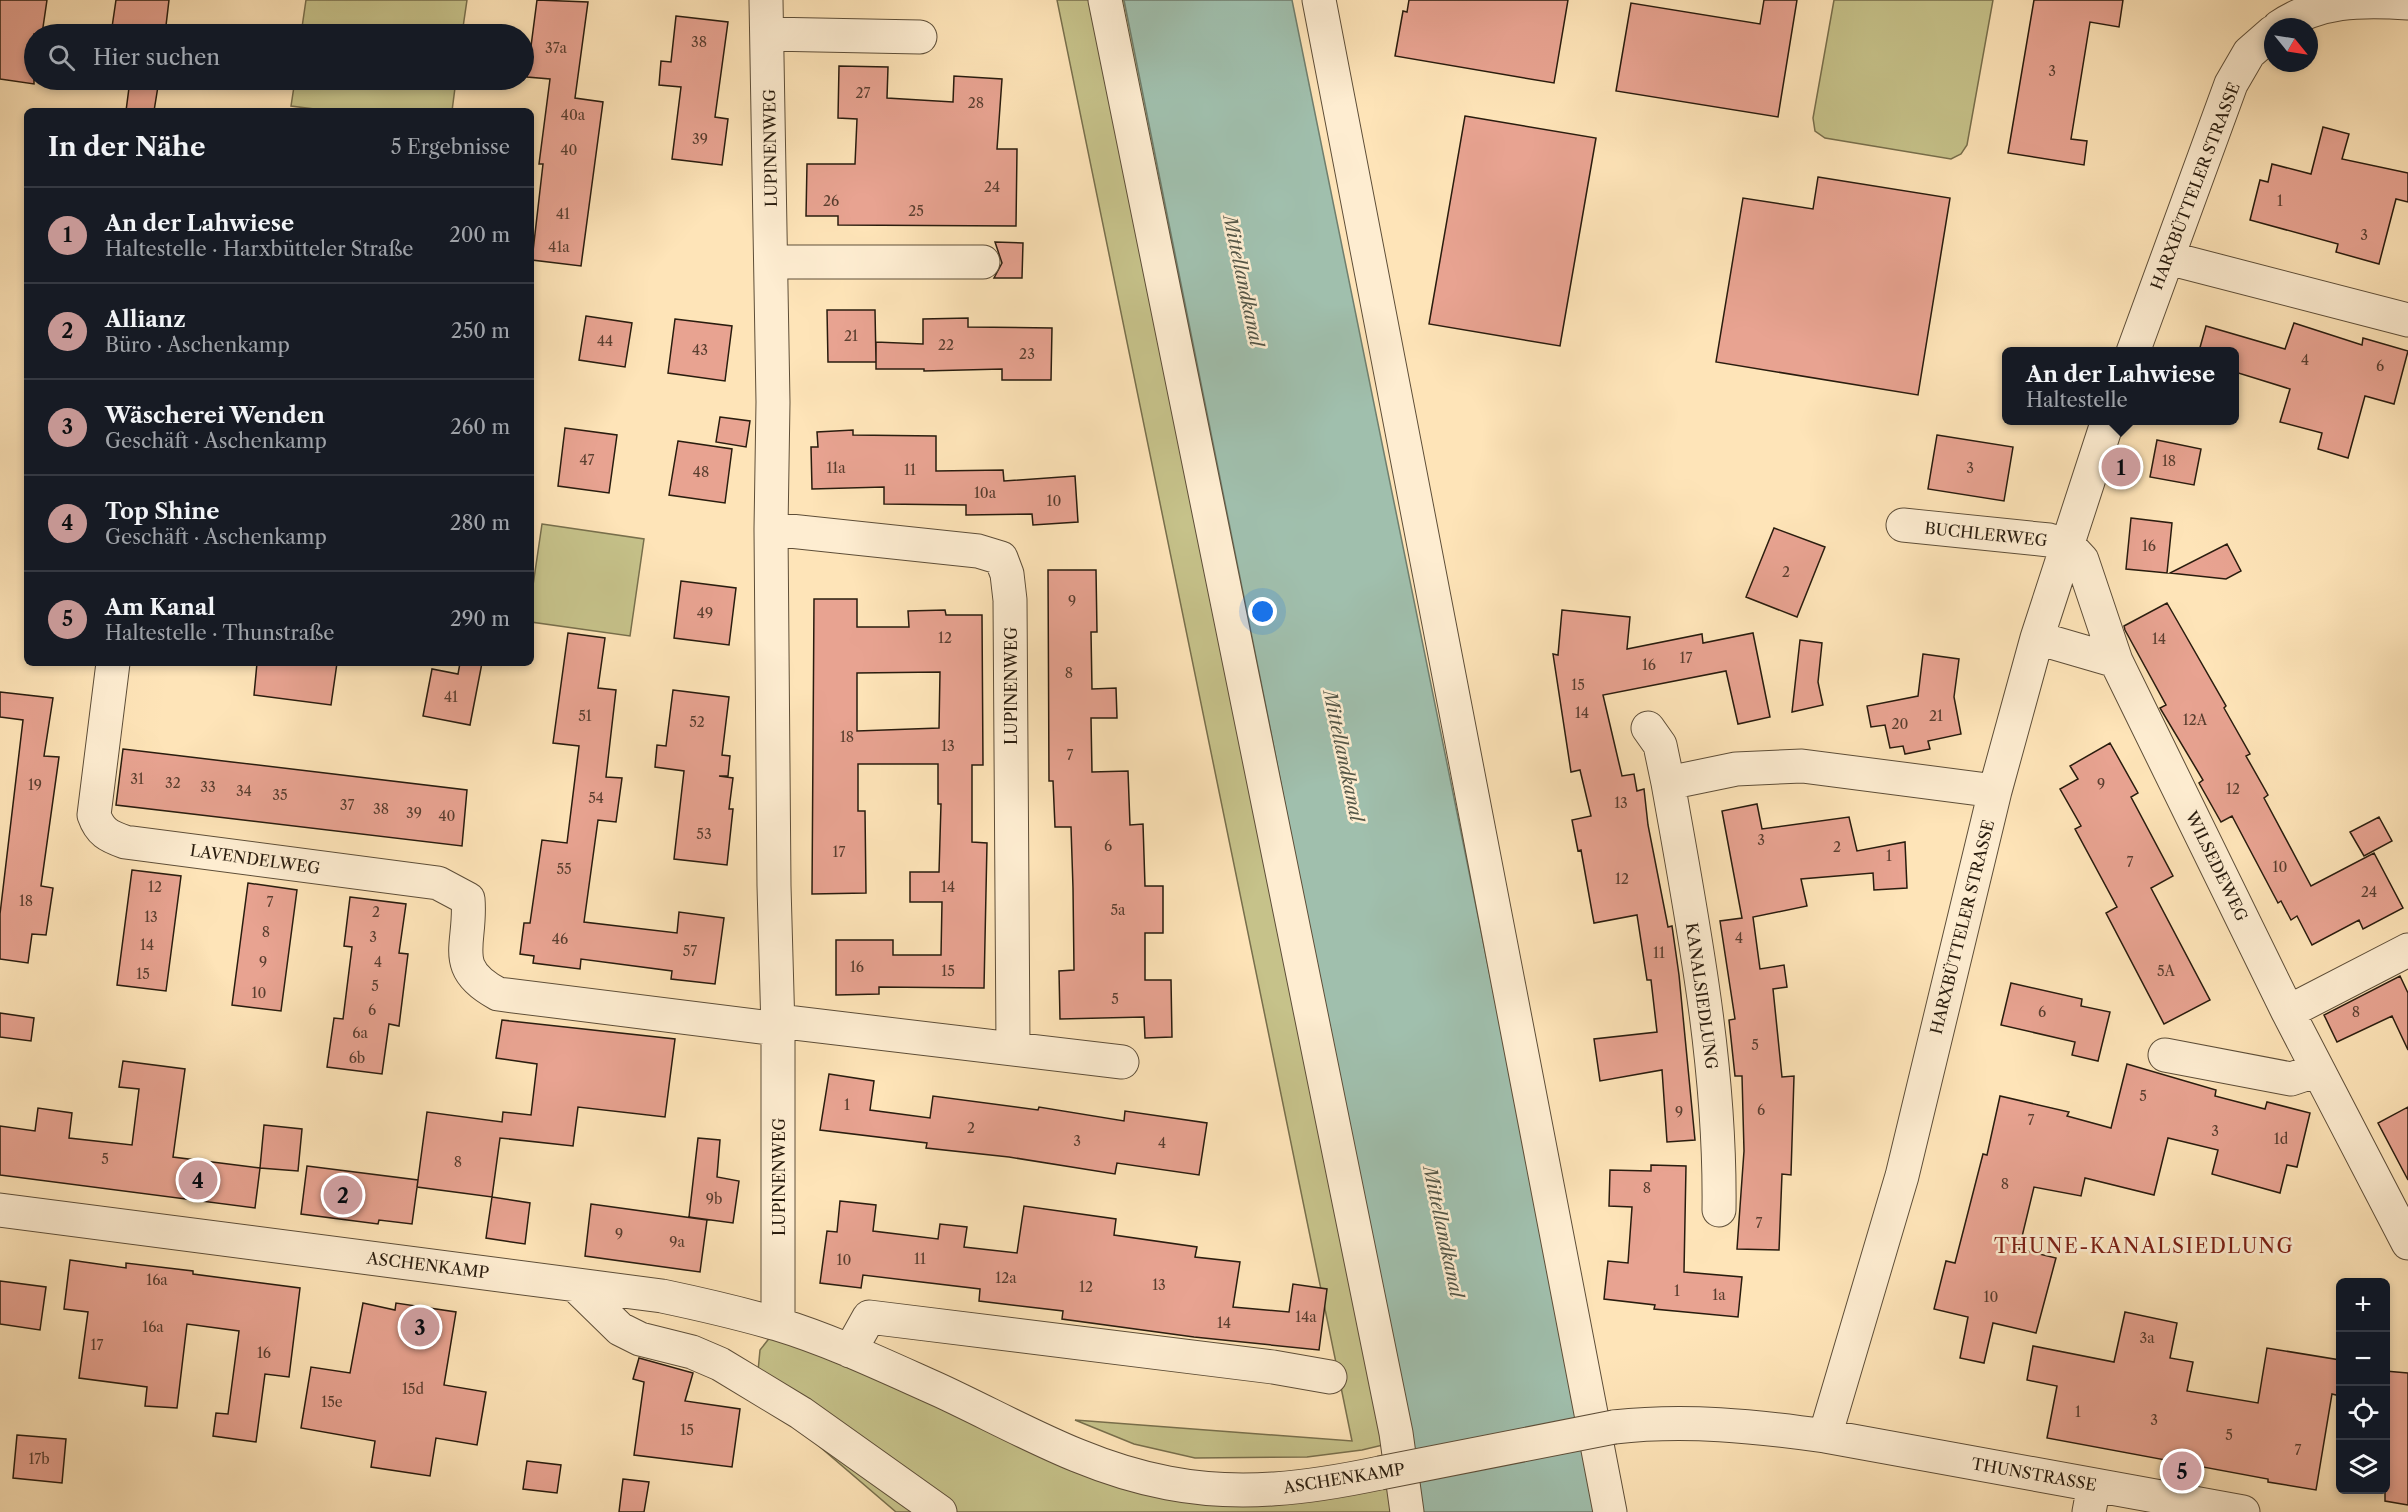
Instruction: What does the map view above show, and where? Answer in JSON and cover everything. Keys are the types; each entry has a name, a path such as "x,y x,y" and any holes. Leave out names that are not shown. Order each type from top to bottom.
{"street":[{"name":"LUPINENWEG","path":"766,0 771,262 774,886 778,1025 778,1324"},
{"path":"1105,0 1393,1421 1407,1512"},
{"path":"1318,0 1610,1512"},
{"path":"2291,18 2299,12 2330,3 2358,0 2408,3"},
{"path":"767,34 920,37"},
{"name":"HARXBÜTTELER STRASSE","path":"2135,347 2231,84 2249,53 2264,40"},
{"path":"2168,258 2408,320"},
{"path":"771,262 983,262"},
{"name":"HARXBÜTTELER STRASSE","path":"1825,1436 1902,1176 1995,791 2037,638 2069,546 2106,425"},
{"name":"BUCHLERWEG","path":"1903,525 2049,540 2069,546"},
{"name":"LUPINENWEG","path":"771,528 978,551 1001,558 1007,574 1010,600 1013,1047"},
{"name":"WILSEDEWEG","path":"2069,546 2082,560 2116,661 2288,1012 2408,1243"},
{"path":"2037,638 2116,661"},
{"name":"LAVENDELWEG","path":"113,666 95,795 94,815 99,829 124,842 444,886 468,899 467,968 474,979 498,994 778,1025"},
{"name":"KANALSIEDLUNG","path":"1648,728 1660,745 1697,946 1708,1030 1719,1158 1719,1209"},
{"path":"1668,783 1736,769 1802,766 1995,791"},
{"path":"2288,1012 2408,950"},
{"path":"778,1025 1013,1047 1122,1062"},
{"path":"2165,1055 2291,1079 2318,1070"},
{"name":"ASCHENKAMP","path":"0,1210 662,1296 778,1324 850,1351 942,1392 1066,1452 1130,1475 1169,1484 1249,1491 1329,1484 1614,1427 1647,1423 1716,1422 1825,1436"},
{"path":"575,1285 620,1329 640,1339 692,1352 720,1365 801,1413 940,1512"},
{"path":"850,1351 869,1317 1273,1367 1330,1377"},
{"name":"THUNSTRASSE","path":"1825,1436 2091,1499 2243,1512"}],"shaded area":[{"path":"306,0 467,0 463,24 302,24"},
{"path":"1057,0 1124,0 1135,50 1408,1439 1362,1450 1307,1457 1195,1458 1134,1444 1075,1420 1352,1441"},
{"path":"1834,0 1993,0 1967,145 1961,154 1951,159 1825,138 1815,131 1813,118"},
{"path":"293,90 455,90 452,108 307,108 291,106"},
{"path":"542,524 644,539 630,636 534,622 534,579"},
{"path":"771,1336 878,1375 1074,1469 1416,1479 1422,1512 896,1512 756,1392 760,1350"}],"water":[{"name":"Mittellandkanal","path":"1124,0 1292,0 1599,1512 1422,1512 1268,717"}],"building":[{"path":"0,0 47,0 43,24 24,24 24,83 0,79"},
{"path":"116,0 169,0 166,24 112,24"},
{"path":"537,0 588,2 575,98 603,102 581,266 534,260 543,164 539,164 550,79 534,78 534,24"},
{"path":"1409,0 1568,0 1554,83 1395,56 1403,11 1407,12"},
{"path":"1764,0 1797,0 1778,117 1616,91 1631,3 1760,24"},
{"path":"2034,0 2123,0 2119,27 2090,22 2071,139 2087,141 2084,165 2008,153"},
{"path":"676,16 728,22 715,117 728,119 722,165 672,159 681,87 659,85 661,61 671,62"},
{"path":"839,66 888,67 887,98 953,102 954,76 1002,79 997,149 1017,149 1016,226 838,225 838,216 806,216 807,164 855,164 857,119 838,118"},
{"path":"129,90 157,90 154,108 126,108"},
{"path":"1465,116 1596,138 1560,346 1429,324"},
{"path":"2323,127 2349,134 2342,159 2408,173 2408,202 2396,199 2379,264 2336,252 2338,244 2250,220 2260,180 2268,182 2272,164 2311,174"},
{"path":"1818,177 1950,198 1918,395 1716,362 1743,198 1813,209"},
{"path":"995,242 1023,243 1022,278 994,278 1002,263"},
{"path":"827,310 875,310 876,362 828,362"},
{"path":"586,316 632,323 625,367 579,360"},
{"path":"968,318 968,327 1052,328 1051,380 1002,380 1002,369 924,371 924,369 876,369 876,342 923,344 923,319"},
{"path":"675,319 732,326 725,381 668,373"},
{"path":"2294,323 2362,345 2363,338 2408,351 2394,404 2365,396 2348,458 2318,449 2322,433 2280,422 2290,389 2239,373 2239,347 2200,347 2206,326 2285,349"},
{"path":"720,417 750,421 746,447 716,442"},
{"path":"565,428 617,435 609,493 558,486"},
{"path":"853,430 853,435 936,436 936,471 1003,470 1004,481 1075,476 1078,522 1033,525 1032,514 966,515 966,505 884,504 884,487 812,489 811,447 818,447 817,432"},
{"path":"1937,435 2013,447 2004,501 1928,489"},
{"path":"2157,440 2201,449 2194,485 2150,477"},
{"path":"678,441 732,449 725,503 669,495"},
{"path":"2131,518 2172,523 2167,573 2126,569"},
{"path":"1774,528 1825,547 1797,617 1746,597"},
{"path":"2227,544 2241,571 2226,579 2170,573"},
{"path":"1048,570 1096,570 1097,632 1091,632 1092,689 1116,688 1117,718 1091,718 1092,772 1128,771 1130,825 1143,824 1145,886 1163,886 1163,933 1145,933 1145,980 1171,980 1172,1037 1145,1038 1144,1017 1060,1019 1059,971 1074,970 1073,888 1071,827 1055,827 1053,781 1049,781"},
{"path":"681,581 736,588 729,645 674,638"},
{"path":"814,599 857,599 857,627 909,627 908,611 945,610 946,615 982,615 983,765 972,765 972,842 987,843 984,988 879,987 879,994 836,995 836,940 893,940 893,955 941,955 942,902 910,902 910,872 939,872 941,804 938,804 938,764 858,764 858,811 865,811 866,893 812,894","holes":["940,672 939,728 857,731 857,673"]},
{"path":"2167,603 2226,706 2224,708 2250,754 2246,756 2268,795 2264,798 2311,886 2374,853 2403,908 2363,929 2359,920 2312,945 2297,916 2291,920 2281,901 2278,903 2232,816 2221,822 2199,783 2203,780 2160,708 2166,705 2125,630 2124,626"},
{"path":"1562,610 1630,617 1627,649 1702,634 1703,643 1753,633 1770,717 1738,724 1726,671 1603,695 1622,776 1634,774 1637,791 1644,789 1648,825 1668,927 1672,926 1695,1140 1667,1142 1662,1070 1600,1081 1594,1039 1657,1032 1651,980 1647,980 1637,915 1594,923 1581,850 1578,851 1572,820 1591,816 1580,770 1571,772 1553,654 1558,655"},
{"path":"568,633 605,638 598,688 616,690 606,777 622,778 616,822 598,820 584,922 677,933 679,912 724,918 715,984 671,979 672,971 581,959 580,969 533,963 534,956 520,954 524,923 530,923 542,840 567,843 579,746 553,743"},
{"path":"1800,640 1822,643 1818,682 1823,705 1792,712"},
{"path":"1923,654 1959,659 1954,697 1961,734 1928,741 1930,749 1905,754 1903,746 1890,748 1885,725 1871,727 1867,706 1918,696"},
{"path":"257,666 337,666 331,705 254,695"},
{"path":"459,666 481,666 470,725 423,716 432,669 458,674"},
{"path":"673,690 729,697 722,755 730,756 728,776 719,776 733,778 729,809 733,809 727,865 674,859 684,771 655,767 657,745 666,746"},
{"path":"0,692 53,698 44,756 59,757 41,886 53,888 46,935 32,934 28,963 0,959 0,914 23,720 0,717"},
{"path":"2110,743 2138,793 2131,797 2173,876 2151,888 2210,1000 2164,1024 2106,913 2117,907 2075,829 2081,826 2060,789 2078,779 2070,766"},
{"path":"123,749 467,790 462,846 116,805"},
{"path":"1757,804 1762,829 1849,817 1857,851 1905,842 1907,888 1874,890 1873,873 1801,879 1807,906 1753,917 1760,969 1784,965 1787,987 1773,989 1782,1077 1794,1076 1791,1175 1782,1174 1779,1250 1737,1249 1744,1151 1742,1076 1735,1076 1729,1020 1735,1019 1720,921 1742,918 1722,811"},
{"path":"2379,817 2392,841 2364,856 2350,832"},
{"path":"132,870 181,876 166,991 117,985"},
{"path":"248,883 297,890 281,1011 232,1005"},
{"path":"350,897 406,904 399,953 408,954 399,1026 389,1024 382,1074 327,1067 334,1018 343,1019 352,947 344,946"},
{"path":"2400,976 2408,993 2408,1050 2392,1016 2337,1042 2324,1015"},
{"path":"2011,983 2082,999 2081,1006 2110,1012 2098,1061 2072,1055 2075,1042 2001,1025"},
{"path":"0,1013 34,1018 31,1041 0,1037"},
{"path":"502,1020 675,1039 665,1117 578,1107 573,1146 500,1138 492,1197 417,1187 427,1112 502,1122 503,1112 531,1115 537,1064 496,1058"},
{"path":"123,1061 185,1069 173,1157 260,1168 255,1208 0,1175 0,1126 35,1131 38,1108 72,1113 69,1138 132,1145 139,1089 119,1087"},
{"path":"2127,1064 2216,1090 2215,1096 2265,1109 2267,1102 2310,1113 2297,1167 2287,1165 2280,1193 2212,1174 2218,1150 2168,1138 2154,1195 2085,1178 2081,1196 2034,1187 2019,1249 2056,1258 2036,1333 1993,1323 1984,1363 1960,1358 1968,1317 1934,1309 1946,1261 1955,1263 1983,1154 1987,1155 2000,1096 2069,1112 2067,1116 2111,1128"},
{"path":"829,1074 874,1081 870,1110 930,1118 933,1096 1038,1110 1039,1107 1124,1121 1125,1111 1207,1123 1199,1175 1117,1163 1115,1174 1009,1157 926,1148 927,1143 820,1130"},
{"path":"2408,1107 2408,1180 2378,1123"},
{"path":"264,1125 302,1129 298,1171 260,1168"},
{"path":"698,1138 720,1140 717,1177 739,1181 733,1223 689,1217"},
{"path":"1651,1165 1686,1166 1684,1272 1742,1277 1738,1317 1654,1309 1655,1305 1604,1299 1608,1261 1628,1263 1632,1207 1609,1206 1610,1170 1651,1171"},
{"path":"307,1166 418,1180 412,1224 379,1220 378,1224 301,1214"},
{"path":"492,1197 530,1203 525,1244 486,1238"},
{"path":"840,1201 876,1205 873,1231 938,1239 940,1224 967,1227 964,1247 1017,1253 1024,1206 1116,1219 1114,1235 1197,1247 1195,1257 1240,1262 1233,1307 1289,1312 1293,1284 1327,1289 1319,1350 1194,1337 1062,1319 1063,1311 979,1301 980,1289 863,1275 861,1288 820,1283 827,1231 837,1232"},
{"path":"591,1204 707,1220 700,1272 585,1256"},
{"path":"70,1260 126,1268 126,1263 193,1271 193,1274 300,1288 289,1377 265,1374 256,1442 213,1436 216,1413 228,1414 239,1331 187,1324 177,1408 145,1406 147,1387 79,1378 88,1312 64,1309"},
{"path":"0,1281 46,1287 40,1330 0,1324"},
{"path":"363,1303 395,1310 396,1303 456,1312 444,1385 486,1392 477,1445 436,1438 430,1476 371,1467 375,1441 301,1428 311,1367 350,1373"},
{"path":"2125,1312 2177,1323 2170,1358 2193,1362 2187,1391 2258,1403 2267,1348 2336,1359 2336,1395 2332,1394 2316,1490 2047,1438 2057,1386 2027,1380 2033,1346 2114,1362"},
{"path":"639,1358 693,1373 685,1401 740,1409 732,1467 634,1455 644,1382 633,1379"},
{"path":"2390,1371 2408,1373 2408,1505 2385,1501 2385,1494 2390,1494"},
{"path":"17,1435 66,1439 62,1483 13,1478"},
{"path":"527,1461 561,1465 557,1493 523,1489"},
{"path":"623,1479 649,1482 644,1512 619,1512"}],"place":[{"name":"An der Lahwiese","path":"2121,467"},
{"name":"Top Shine","path":"198,1180"},
{"name":"Allianz","path":"343,1195"},
{"name":"Wäscherei Wenden","path":"420,1327"},
{"name":"Am Kanal","path":"2182,1471"}],"district":[{"name":"THUNE-KANALSIEDLUNG","path":"2144,1246"}]}
